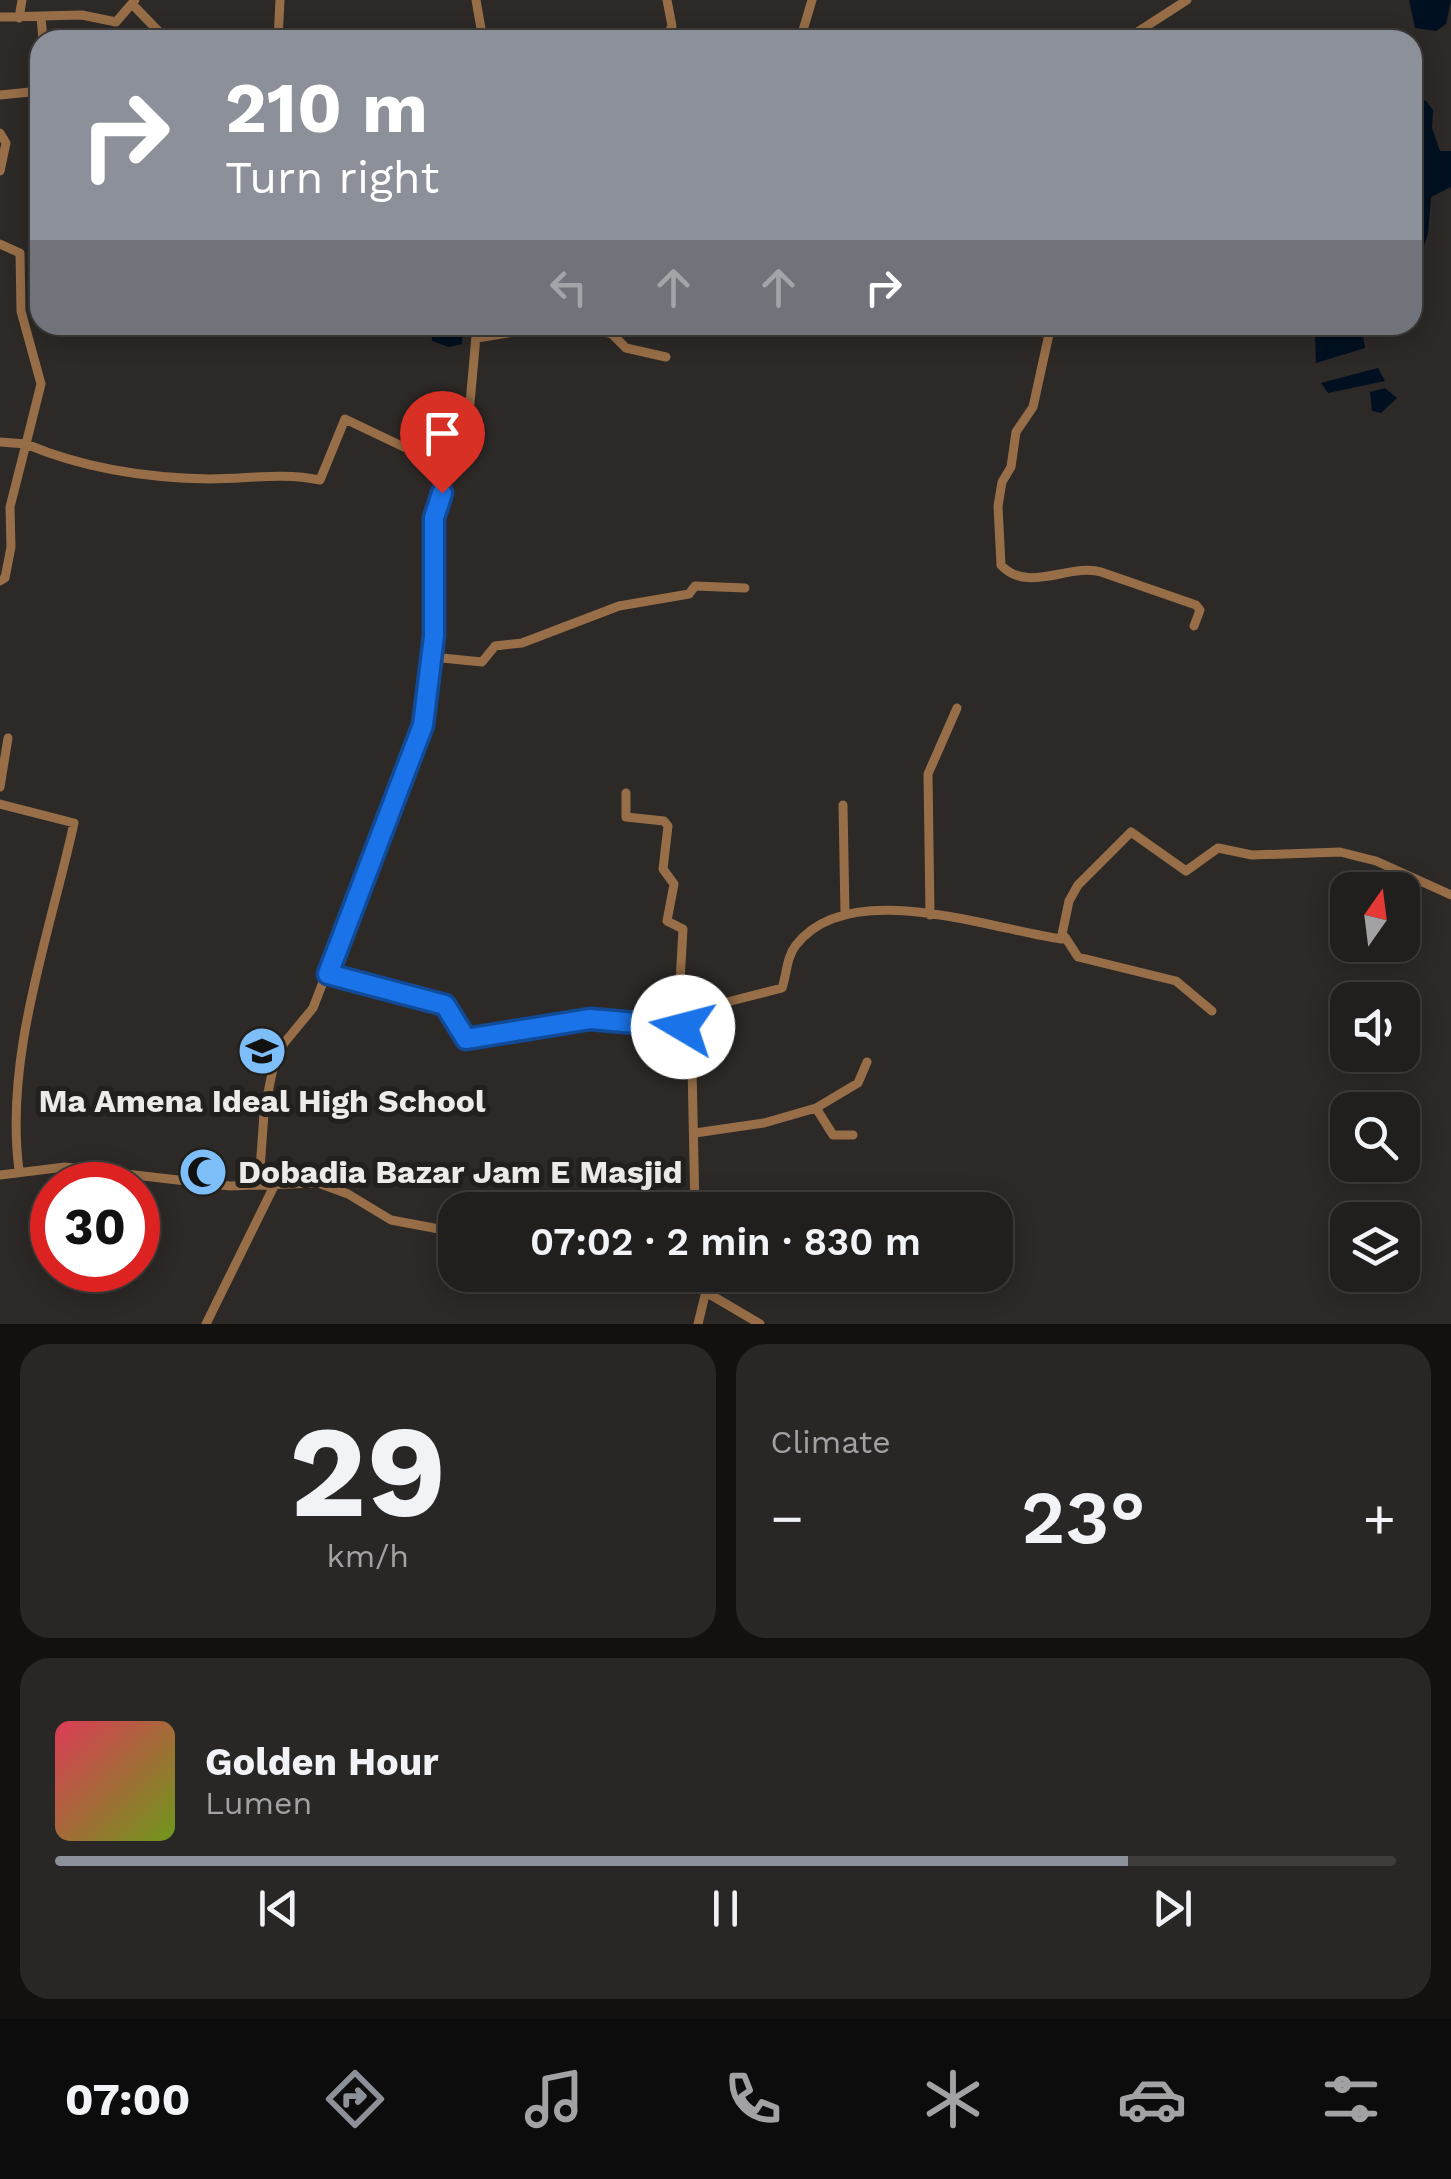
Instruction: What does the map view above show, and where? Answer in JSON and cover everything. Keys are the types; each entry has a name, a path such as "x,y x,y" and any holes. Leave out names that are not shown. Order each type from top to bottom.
{"street":[{"path":"19,18 22,0"},
{"path":"278,30 280,0"},
{"path":"476,0 480,30"},
{"path":"667,0 670,30"},
{"path":"803,30 812,0"},
{"path":"1141,30 1187,0"},
{"path":"0,18 82,15 116,22 134,3 158,30"},
{"path":"42,17 42,30"},
{"path":"0,96 30,93"},
{"path":"0,133 6,143 0,171"},
{"path":"0,244 20,254 18,292 41,384 10,507 11,547 5,578 0,581"},
{"path":"259,1184 264,1112 276,1053 314,1008 423,725 432,657 434,518 470,404 478,335"},
{"path":"478,338 496,335"},
{"path":"613,335 626,348 666,357"},
{"path":"1049,335 1033,407 1016,432 1010,467 1002,482 998,506 1000,565 1007,572 1036,577 1091,569 1102,572 1196,604 1200,610 1194,626"},
{"path":"0,442 26,444 97,470 213,479 291,474 320,480 345,419 450,469"},
{"path":"432,657 482,662 495,646 522,643 620,606 689,594 695,586 745,588"},
{"path":"930,915 928,774 957,708"},
{"path":"0,787 8,738"},
{"path":"626,792 626,817 664,821 668,826 663,869 674,884 667,922 682,929 679,1000 683,1027"},
{"path":"0,804 74,823 43,941 17,1091 20,1170"},
{"path":"844,805 845,914"},
{"path":"1212,1011 1176,981 1078,958 1065,937 1069,900 1078,885 1131,832 1186,872 1218,848 1252,855 1340,852 1376,861 1451,895"},
{"path":"672,1056 694,1054 715,1041 726,1002 782,988 789,956 798,942 845,914 906,911 1065,937"},
{"path":"328,974 445,1005 466,1039 590,1019 692,1030 695,1192"},
{"path":"695,1133 764,1124 816,1108 858,1082 867,1062"},
{"path":"816,1108 833,1136 853,1135"},
{"path":"0,1175 65,1167 230,1186 318,1183 348,1194 391,1220 438,1229"},
{"path":"206,1324 276,1182"},
{"path":"703,1292 760,1324"},
{"path":"698,1324 706,1295"}],"water":[{"path":"1409,0 1451,0 1446,24 1436,31 1415,28"},
{"path":"1422,100 1433,110 1432,128 1440,151 1451,151 1451,187 1431,197 1428,234 1422,251"},
{"path":"432,335 462,335 462,344 449,347 432,341"},
{"path":"1315,335 1363,335 1365,348 1316,363"},
{"path":"1378,368 1385,381 1328,393 1321,383"},
{"path":"1385,388 1397,398 1381,413 1372,411 1370,392"}],"place":[{"name":"Ma Amena Ideal High School","path":"262,1051"},
{"name":"Dobadia Bazar Jam E Masjid","path":"203,1172"}],"route":[{"path":"442,493 434,518 434,636 423,725 328,974 445,1005 452,1010 466,1039 590,1019 683,1027"}]}
